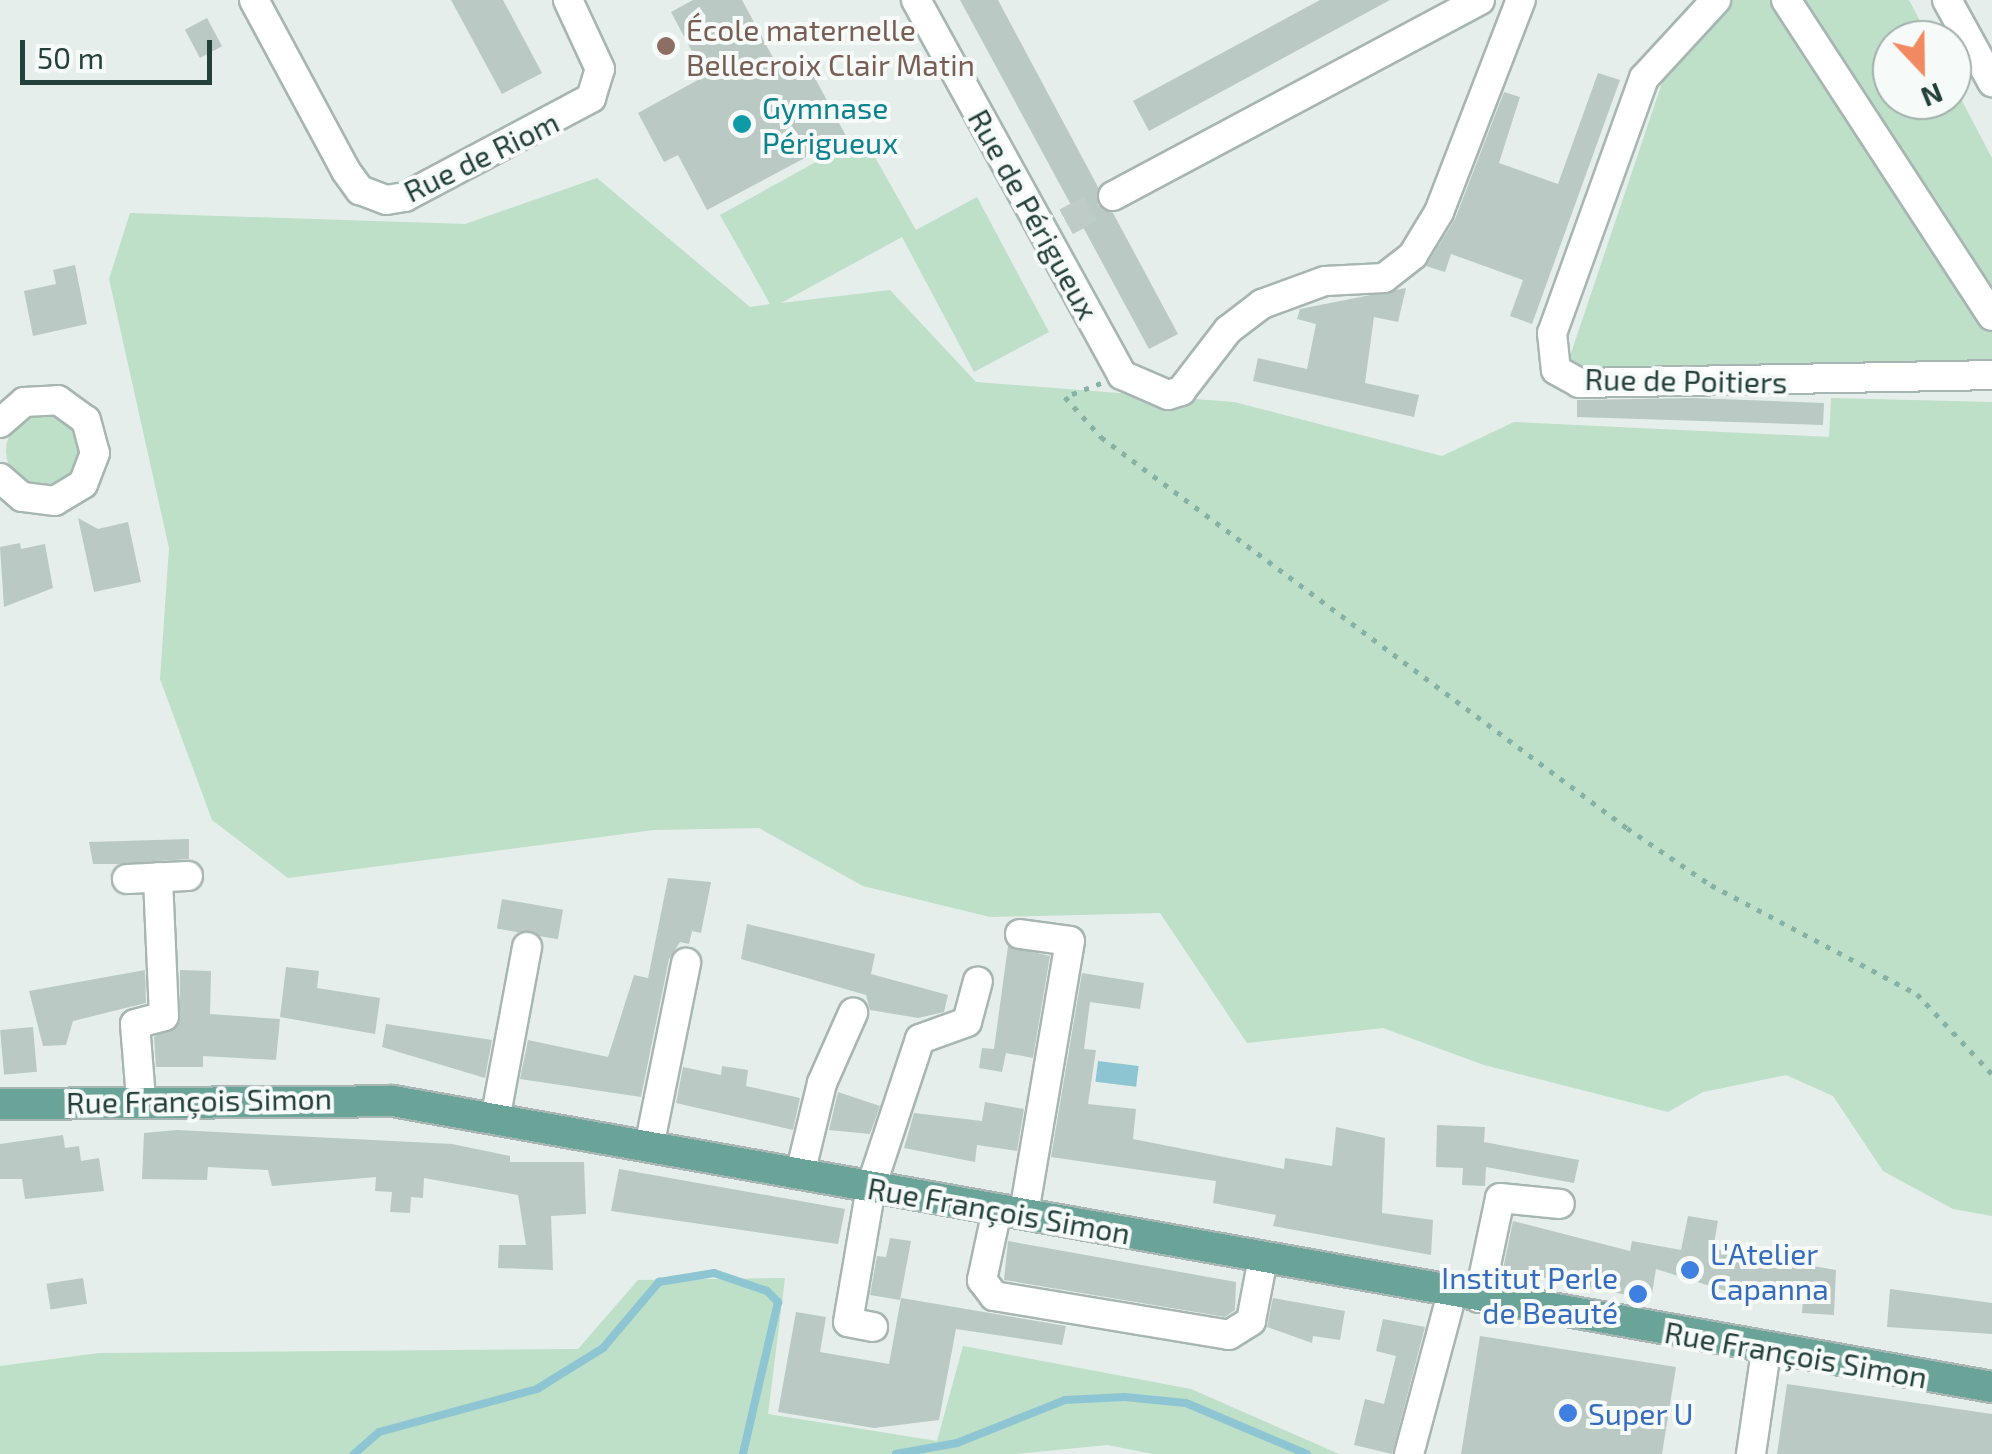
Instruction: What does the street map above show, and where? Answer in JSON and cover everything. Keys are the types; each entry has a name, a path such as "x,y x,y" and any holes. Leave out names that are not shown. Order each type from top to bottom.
{"main road":[{"name":"Rue François Simon","path":"0,1104 313,1096 495,1120 1992,1388"}],"street":[{"name":"Rue de Riom","path":"254,0 346,170 360,190 386,200 406,197 591,98 600,69 568,0"},
{"name":"Rue de Périgueux","path":"916,0 1055,228 1122,375"},
{"path":"1113,196 1480,0"},
{"path":"1122,375 1168,395 1181,392 1228,330 1262,304 1325,281 1384,278 1413,255 1439,212 1521,0"},
{"name":"Rue de Poitiers","path":"1716,0 1644,78 1552,333 1556,370 1579,383 1992,375"},
{"path":"1786,0 1992,316"},
{"path":"1948,0 1992,82"},
{"path":"0,423 24,402 58,400 86,420 96,453 83,484 55,500 22,497 0,478"},
{"path":"127,879 188,876"},
{"path":"140,1099 135,1024 164,1016 158,878"},
{"path":"1020,934 1070,941 1011,1212 982,1280 994,1296 1230,1335 1251,1322 1263,1258"},
{"path":"495,1120 527,946"},
{"path":"649,1146 686,962"},
{"path":"873,1328 848,1322 871,1187 920,1039 968,1022 978,981"},
{"path":"800,1174 822,1083 853,1013"},
{"path":"1410,1454 1500,1198 1560,1204"},
{"path":"1751,1454 1766,1350"}],"path":[{"path":"1122,375 1066,397 1101,437 1627,828 1711,885 1917,994 1992,1074"}],"green space":[{"path":"1729,0 1909,0 1920,20 1872,20 1872,120 1972,120 1992,158 1992,366 1565,371 1666,71"},
{"path":"863,136 916,230 977,197 1049,332 974,372 902,237 781,303 890,290 976,382 1234,402 1442,456 1514,422 1829,437 1831,398 1992,402 1992,1216 1953,1209 1883,1171 1833,1096 1786,1075 1703,1092 1668,1112 1484,1065 1383,1028 1247,1043 1160,913 990,917 863,886 759,828 654,830 288,878 212,820 160,679 169,548 109,279 130,213 465,224 597,178 750,307 770,304 720,215"},
{"path":"43,414 69,425 80,451 69,477 43,488 17,477 6,451 17,425"},
{"path":"785,1278 768,1414 937,1441 963,1346 1191,1389 1339,1454 1153,1454 1107,1445 1015,1454 0,1454 0,1366 99,1353 578,1349 638,1280"}],"water":[{"path":"1098,1061 1139,1066 1136,1087 1095,1082"}],"building":[{"path":"451,0 503,0 542,73 502,94"},
{"name":"Gymnase Périgueux","path":"693,0 742,0 784,78 808,65 846,136 707,210 678,155 664,162 638,113 705,76 671,12"},
{"path":"960,0 998,0 1098,187 1098,205 1113,213 1178,334 1149,349"},
{"path":"1320,0 1390,0 1149,131 1133,101"},
{"path":"207,18 222,46 200,58 185,30"},
{"path":"1598,73 1620,80 1532,324 1510,316 1523,280 1451,254 1445,272 1426,266 1455,219 1504,92 1520,97 1499,163 1558,184"},
{"path":"75,265 87,324 33,336 24,291 56,284 53,270"},
{"path":"1406,288 1398,322 1374,317 1365,383 1419,395 1414,417 1253,381 1258,358 1307,369 1316,324 1297,319 1300,309"},
{"path":"1692,398 1824,403 1823,425 1577,417 1577,400"},
{"path":"78,518 98,529 128,522 141,582 94,592"},
{"path":"20,543 21,549 45,544 53,588 4,607 0,547"},
{"path":"189,839 189,859 119,864 93,864 89,842"},
{"path":"668,878 711,882 701,933 692,931 689,944 680,942 669,959 641,1097 520,1079 528,1040 608,1057 634,975 648,978"},
{"path":"502,899 563,910 558,939 497,929"},
{"path":"747,924 875,954 871,974 948,995 944,1012 918,1018 870,1010 866,995 741,959"},
{"path":"1008,946 1050,956 1033,1058 1006,1053 1002,1072 979,1068 982,1048 994,1049"},
{"path":"286,967 319,971 317,988 380,998 375,1034 280,1017"},
{"path":"145,970 146,1003 73,1021 66,1045 43,1046 29,991"},
{"path":"180,970 211,971 210,1014 280,1019 276,1060 203,1056 203,1067 156,1067 154,1037 180,1022"},
{"path":"1082,973 1144,983 1140,1009 1090,1002 1084,1049 1096,1050 1088,1104 1136,1109 1133,1139 1284,1169 1285,1158 1332,1166 1336,1127 1385,1138 1382,1213 1433,1220 1431,1255 1273,1226 1276,1215 1213,1203 1216,1181 1051,1157"},
{"path":"386,1024 492,1040 485,1078 382,1047"},
{"path":"33,1027 37,1072 4,1075 0,1030"},
{"path":"722,1066 748,1070 746,1086 800,1098 793,1130 676,1103 683,1067 721,1075"},
{"path":"838,1092 880,1106 870,1134 829,1130"},
{"path":"985,1102 1024,1109 1017,1151 977,1145 975,1162 904,1148 914,1113 982,1121"},
{"path":"1437,1125 1485,1127 1484,1142 1579,1160 1574,1183 1486,1167 1485,1186 1462,1185 1463,1168 1436,1167"},
{"path":"177,1130 452,1144 510,1156 510,1162 584,1162 586,1214 551,1216 553,1270 498,1268 499,1245 526,1245 518,1195 424,1178 423,1198 411,1197 410,1213 390,1212 392,1192 375,1191 376,1177 272,1186 268,1170 208,1167 207,1180 142,1179 144,1133"},
{"path":"63,1135 65,1148 79,1146 81,1161 99,1158 104,1191 25,1199 22,1179 0,1179 0,1144"},
{"path":"619,1169 845,1209 838,1244 611,1211"},
{"path":"1688,1216 1718,1221 1713,1249 1836,1270 1834,1315 1802,1313 1803,1300 1723,1290 1656,1269 1651,1300 1503,1269 1513,1221 1630,1251 1632,1241 1681,1250"},
{"path":"890,1238 911,1241 900,1300 870,1295 877,1256 886,1257"},
{"path":"1008,1241 1236,1282 1235,1310 1225,1317 1004,1280"},
{"path":"83,1278 87,1304 51,1309 46,1284"},
{"path":"1890,1289 1992,1303 1992,1334 1887,1327"},
{"path":"901,1298 1066,1326 1062,1345 956,1329 939,1420 874,1428 778,1412 796,1312 826,1317 820,1352 889,1364"},
{"path":"1273,1298 1345,1311 1340,1340 1313,1336 1312,1343 1267,1327"},
{"path":"1383,1319 1425,1327 1392,1454 1354,1445 1365,1399 1384,1404 1396,1356 1376,1351"},
{"name":"Super U","path":"1480,1336 1676,1367 1662,1454 1461,1454"},
{"path":"1787,1384 1992,1414 1992,1454 1777,1454"}],"waterway":[{"path":"354,1454 379,1432 537,1389 603,1348 659,1282 714,1273 767,1291 778,1302 743,1454"},
{"path":"896,1454 957,1443 1065,1400 1125,1397 1186,1403 1307,1454"}],"tunnel":[{"path":"1066,222 1113,196"}],"place":[{"name":"École maternelle Bellecroix Clair Matin","path":"666,46"},
{"name":"Gymnase Périgueux","path":"742,124"},
{"name":"L'Atelier Capanna","path":"1690,1270"},
{"name":"Institut Perle de Beauté","path":"1638,1294"},
{"name":"Super U","path":"1568,1413"}]}
